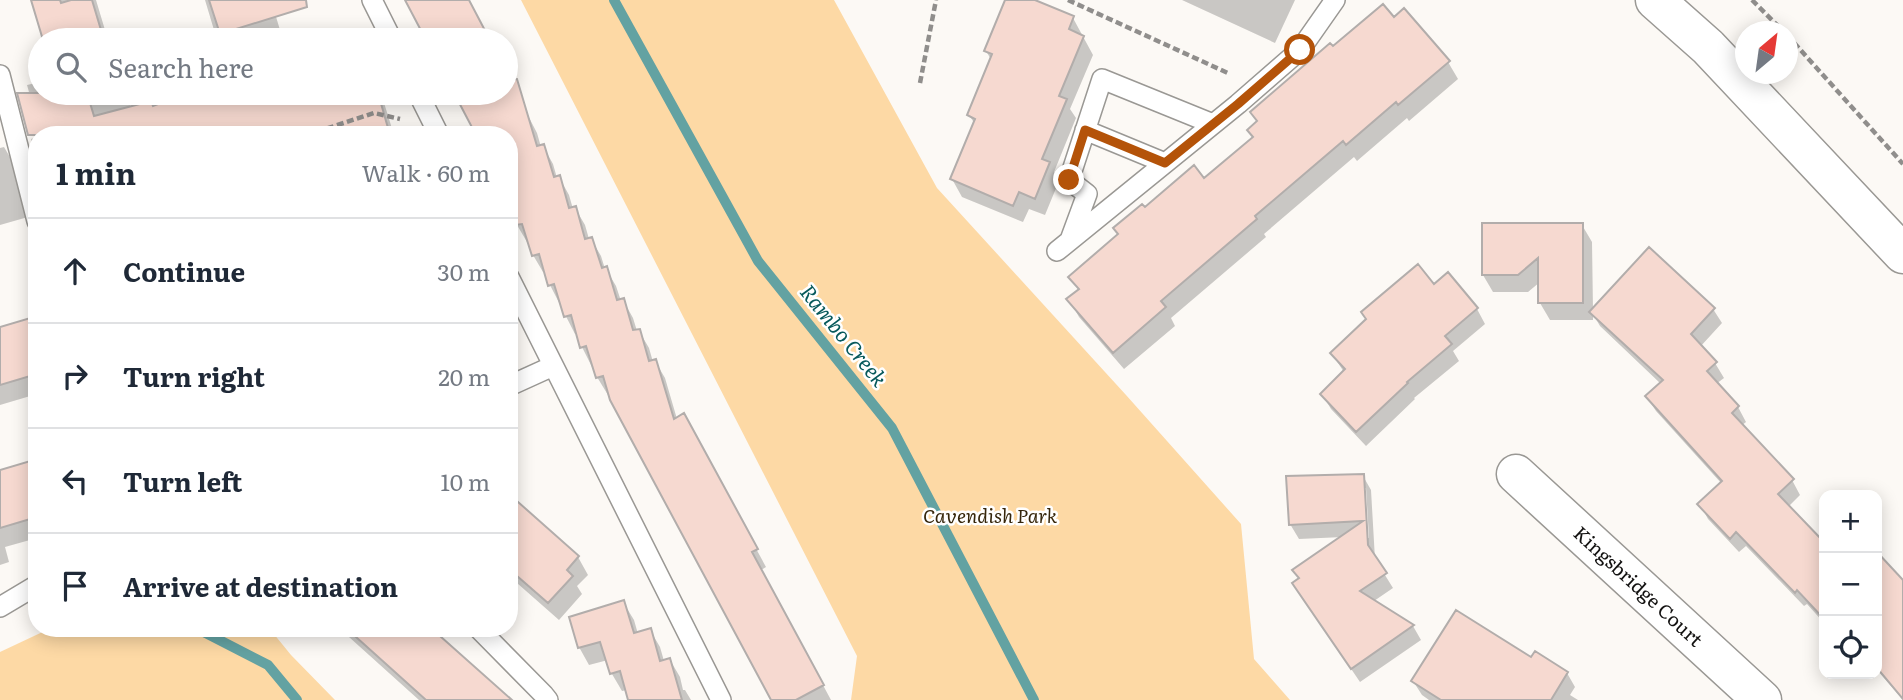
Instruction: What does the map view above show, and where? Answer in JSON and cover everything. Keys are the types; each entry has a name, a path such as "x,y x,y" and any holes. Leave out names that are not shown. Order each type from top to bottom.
{"main road":[{"path":"1655,0 1708,47 1903,254"},
{"name":"Kingsbridge Court","path":"1516,474 1762,700"}],"lane":[{"path":"372,0 386,28"},
{"path":"1213,124 1102,79 1069,180 1087,194 1063,246 1213,124 1300,50 1335,0"},
{"path":"0,75 28,185"},
{"path":"424,105 434,126"},
{"path":"1085,130 1165,163"},
{"path":"518,295 721,700"},
{"path":"518,382 553,366"},
{"path":"0,607 28,590"},
{"path":"487,637 548,700"}],"path":[{"path":"920,83 936,0"},
{"path":"1068,0 1258,86"},
{"path":"1752,0 1774,21"},
{"path":"1798,46 1903,164"},
{"path":"334,126 374,113 403,119 428,113"}],"green space":[{"name":"Cavendish Park","path":"521,0 834,0 937,188 1241,524 1254,659 1290,700 851,700 857,656"},
{"path":"32,637 276,637 335,700 0,700 0,652"}],"building":[{"path":"31,0 60,0 61,3 92,0 100,28 39,28"},
{"path":"209,0 306,0 307,7 239,28 218,28"},
{"path":"405,0 469,0 484,28 420,28"},
{"path":"1005,0 1035,0 1074,16 1069,29 1084,36 1059,96 1067,99 1042,159 1050,162 1035,199 1019,192 1013,206 950,179 975,119 967,115 992,54 984,51"},
{"path":"1383,4 1394,17 1404,8 1450,61 1346,145 1343,141 1255,216 1257,219 1161,301 1166,307 1113,353 1066,299 1079,289 1068,277 1118,234 1113,228 1142,204 1145,207 1194,165 1204,178 1253,137 1247,130 1257,121 1250,112 1330,43 1333,46"},
{"path":"518,82 537,146 544,144 554,177 560,175 569,208 576,206 585,239 592,237 602,268 607,266 617,300 624,298 633,330 640,329 649,361 656,359 674,419 684,413 758,549 752,552 824,685 796,700 771,700 610,400 603,376 596,378 586,346 580,348 571,315 564,317 554,284 548,286 539,254 532,256 522,224 518,225 518,126 471,126 460,105 518,105"},
{"path":"17,93 28,93 28,105 91,105 94,116 136,105 381,105 387,126 28,126 28,135"},
{"path":"1482,223 1583,223 1583,303 1538,303 1538,258 1518,275 1482,275"},
{"path":"1649,247 1715,308 1691,334 1717,362 1707,371 1739,406 1732,413 1794,479 1778,494 1819,537 1819,614 1797,590 1795,593 1736,532 1730,539 1697,504 1722,481 1645,396 1663,380 1589,312"},
{"path":"1418,264 1434,284 1448,272 1478,308 1445,336 1452,344 1407,382 1356,432 1320,394 1345,369 1330,353 1366,319 1361,312"},
{"path":"28,319 28,377 0,385 0,327"},
{"path":"28,462 28,520 0,528 0,470"},
{"path":"1364,474 1368,545 1387,573 1360,591 1414,625 1351,669 1292,583 1299,578 1292,570 1363,521 1289,525 1286,476"},
{"path":"518,502 579,556 567,570 573,576 548,603 518,577"},
{"path":"1882,557 1903,580 1903,699 1882,674"},
{"path":"624,600 634,633 651,628 660,661 670,658 682,700 628,700 620,671 610,674 600,642 578,648 569,617"},
{"path":"1456,610 1531,657 1535,651 1568,672 1551,700 1441,700 1411,681"},
{"path":"356,637 441,637 512,700 426,700"}],"waterway":[{"name":"Rambo Creek","path":"614,0 758,261 892,428 1034,700"},
{"path":"214,637 268,665 297,700"}],"route":[{"path":"1069,180 1085,130 1165,163 1300,50"}]}
